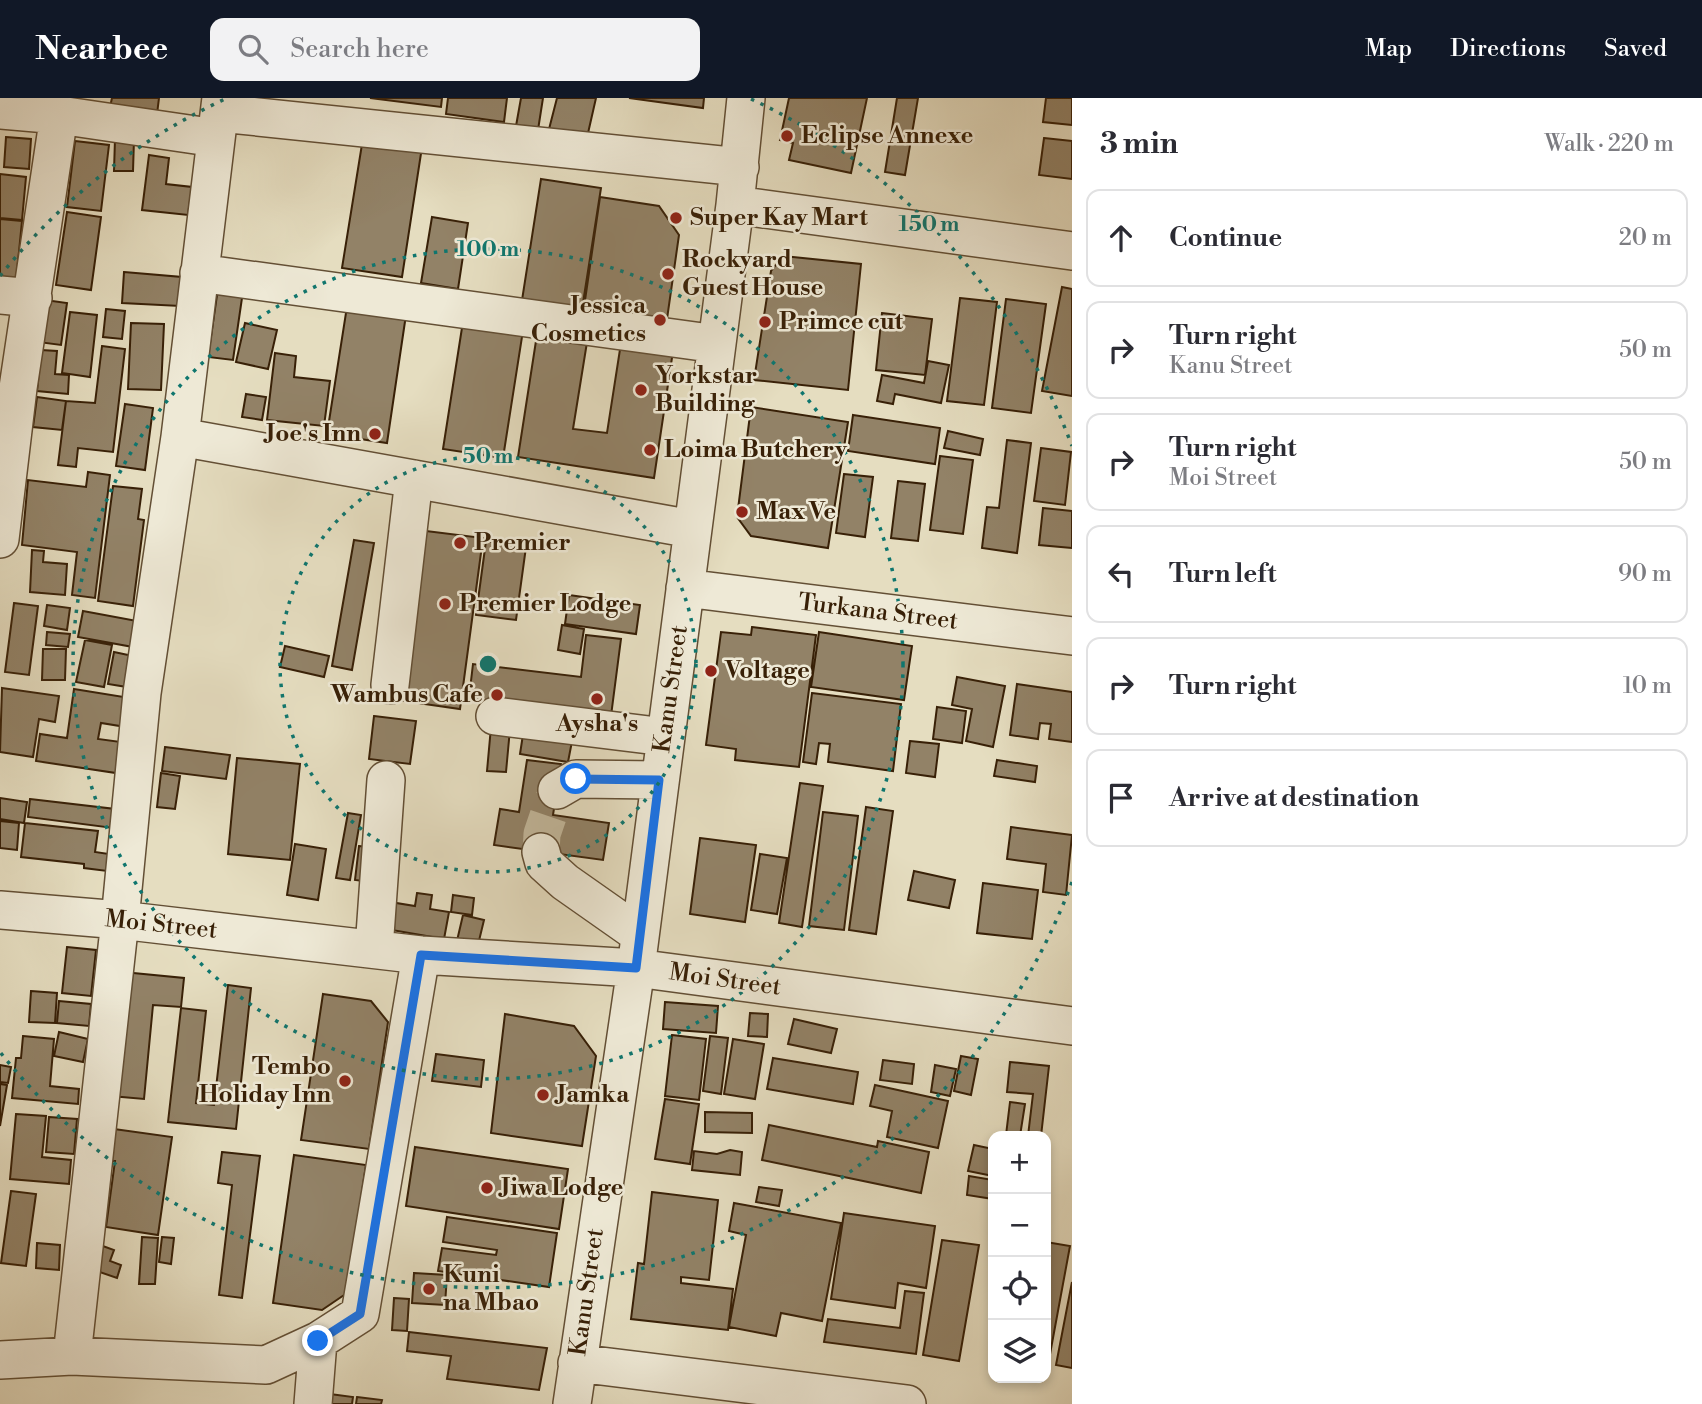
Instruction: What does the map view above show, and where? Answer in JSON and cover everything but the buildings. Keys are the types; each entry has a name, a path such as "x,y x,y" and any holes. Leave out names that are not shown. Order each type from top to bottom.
{"street":[{"name":"Kanu Street","path":"572,1404 637,951 740,167 746,98"},
{"path":"0,110 60,115 219,116 740,167"},
{"path":"0,539 18,388 17,297 60,115"},
{"path":"72,1356 142,694 180,437 219,116"},
{"path":"735,205 1072,251"},
{"path":"200,273 716,344"},
{"path":"180,437 692,529"},
{"path":"390,685 414,479"},
{"name":"Turkana Street","path":"685,588 1072,636"},
{"path":"495,716 665,737"},
{"path":"557,790 576,779 659,780"},
{"path":"374,949 386,780"},
{"path":"541,852 544,863 637,951"},
{"name":"Moi Street","path":"0,910 120,920 421,955 637,951 1072,1026"},
{"path":"0,1360 72,1356 266,1365 318,1341 360,1314 421,955"},
{"path":"313,1404 318,1341"},
{"path":"577,1363 907,1404"}],"tunnel":[{"path":"541,852 542,834 557,790"}],"place":[{"name":"Eclipse Annexe","path":"787,136"},
{"name":"Super Kay Mart","path":"676,218"},
{"name":"Rockyard Guest House","path":"668,274"},
{"name":"Jessica Cosmetics","path":"660,320"},
{"name":"Primce cut","path":"765,322"},
{"name":"Yorkstar Building","path":"641,390"},
{"name":"Joe's Inn","path":"375,434"},
{"name":"Loima Butchery","path":"650,450"},
{"name":"Max Ve","path":"742,512"},
{"name":"Premier","path":"460,543"},
{"name":"Premier Lodge","path":"445,604"},
{"name":"Voltage","path":"711,671"},
{"name":"Wambus Cafe","path":"497,695"},
{"name":"Aysha's","path":"597,699"},
{"name":"Tembo Holiday Inn","path":"345,1081"},
{"name":"Jamka","path":"543,1095"},
{"name":"Jiwa Lodge","path":"487,1188"},
{"name":"Kuni na Mbao","path":"429,1289"}],"route":[{"path":"318,1341 360,1314 421,955 636,968 659,780 576,779"}]}
